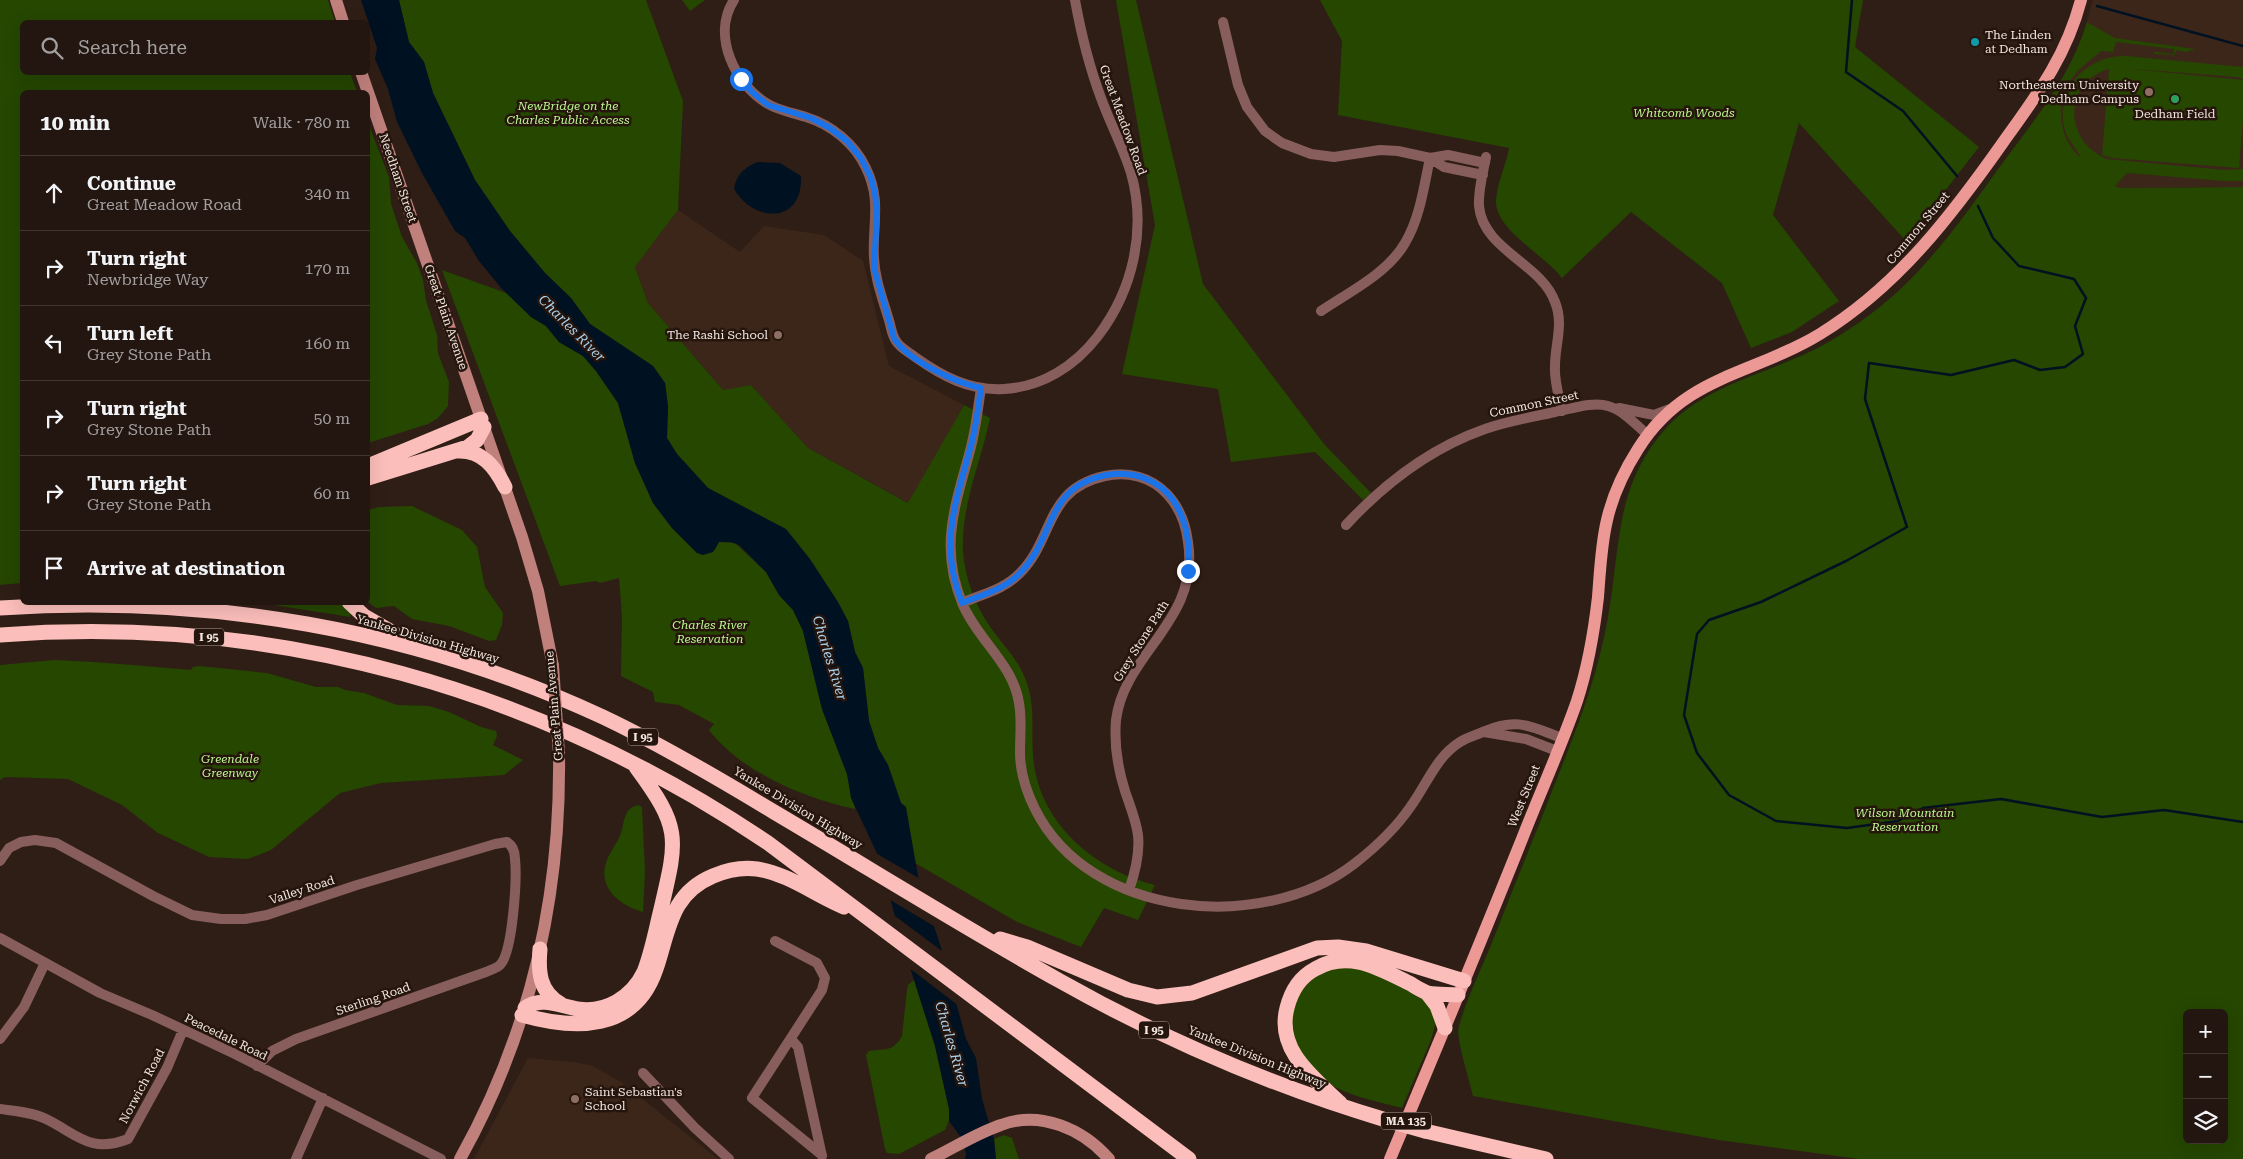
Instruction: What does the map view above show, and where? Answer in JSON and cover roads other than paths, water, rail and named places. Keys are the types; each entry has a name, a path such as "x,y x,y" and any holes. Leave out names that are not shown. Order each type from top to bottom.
{"highway":[{"path":"370,477 454,452 473,444 483,423"},
{"path":"370,465 483,423"},
{"path":"454,452 471,452 481,456 498,474 505,487"},
{"name":"Yankee Division Highway","path":"0,608 26,605"},
{"name":"Yankee Division Highway","path":"138,605 226,611 335,629 422,650 526,684 627,728 711,774 1062,983 1159,1033 1253,1074 1344,1107 1425,1131 1546,1159"},
{"path":"352,605 364,616 422,650"},
{"name":"I 95","path":"0,636 105,632 168,634 230,640 323,654 399,672 489,700 562,728 633,762 741,825 870,919 1188,1159"},
{"path":"633,762 664,808 670,824 673,841 671,864 648,961 639,982 631,992 618,1001 597,1009 569,1007 546,1002 532,1004 524,1012 554,1023 582,1025 606,1020 627,1009 637,1001 650,983 669,923 679,904 699,883 721,872 748,868 776,874 870,919"},
{"path":"974,931 1027,947 1128,990 1157,997 1192,992 1304,952 1324,947 1353,948 1366,951 1461,988"},
{"path":"540,949 539,968 542,983 553,999 569,1007"},
{"path":"1344,1107 1305,1069 1290,1046 1285,1020 1289,1000 1295,988 1307,974 1318,967 1335,961 1354,960 1372,965 1428,993 1437,1006 1445,1028"},
{"path":"1428,993 1461,988"}],"main road":[{"path":"336,0 343,20"},
{"name":"Common Street","path":"1648,434 1671,409 1710,383 1789,350 1820,334 1858,308 1906,266 1946,220 2036,98 2057,64 2066,45 2081,0"},
{"name":"Needham Street","path":"362,75 367,90"},
{"name":"Needham Street","path":"370,98 425,256"},
{"name":"Great Plain Avenue","path":"425,256 536,582 552,666 559,754 555,861 540,949 524,1012 500,1078 460,1159"},
{"name":"West Street","path":"1390,1159 1445,1028 1577,700 1589,658 1606,524 1610,508 1618,487 1648,434"},
{"path":"931,1159 997,1126 1024,1120 1055,1124 1083,1136 1109,1159"}],"street":[{"name":"Great Meadow Road","path":"734,0 726,18 726,41 732,64 741,79 752,92 768,105 811,118 836,132 852,146 868,171 877,207 874,253 875,274 896,341 940,374 960,383 981,388 1004,389 1027,385 1051,376 1073,363 1089,347 1112,316 1123,295 1132,265 1137,226 1134,189 1124,155 1094,77 1075,0"},
{"path":"1223,22 1236,78 1244,100 1260,125 1276,139 1296,149 1328,156 1345,157 1386,150 1430,158 1444,155 1486,160 1479,203 1486,227 1498,242 1544,282 1557,307 1560,328 1555,369 1562,411"},
{"path":"1430,158 1444,167 1483,175"},
{"path":"1321,311 1378,272 1401,250 1409,236 1418,212 1430,158"},
{"path":"981,388 971,448 956,495 952,523 952,561 957,587 962,603 980,635 1007,669 1016,690 1021,712 1022,772 1030,798 1042,821 1062,846 1084,866 1110,883 1174,902 1232,906 1274,900 1314,888 1345,870 1377,844 1406,814 1434,767 1449,750 1464,740 1498,725 1512,723 1529,726 1562,738"},
{"name":"Common Street","path":"1346,525 1390,482 1417,463 1462,438 1496,425 1593,405 1609,406 1648,414 1659,414 1671,409"},
{"path":"1609,406 1648,434"},
{"name":"Grey Stone Path","path":"962,603 995,591 1019,575 1036,552 1059,504 1086,482 1108,475 1134,475 1160,487 1173,502 1183,522 1189,545 1189,563 1185,588 1171,620 1128,684 1116,720 1116,745 1119,765 1138,834 1137,857 1129,890"},
{"path":"1484,732 1526,739 1557,751"},
{"name":"Valley Road","path":"0,861 9,848 21,842 35,840 56,844 192,915 222,919 245,919 267,915 357,885 494,844 507,842 512,846 515,858 514,904 509,938 501,963"},
{"name":"Peacedale Road","path":"0,938 100,993 184,1030 323,1098 441,1159"},
{"path":"775,941 816,963 825,978 822,990 752,1098 822,1157"},
{"path":"0,1039 24,1007 45,963"},
{"name":"Sterling Road","path":"256,1066 272,1051 296,1039 486,972 501,963"},
{"name":"Norwich Road","path":"0,1109 40,1117 69,1133 103,1145 128,1139 167,1068 184,1030"},
{"path":"791,1039 798,1047 822,1157"},
{"path":"643,1073 695,1128 729,1159"},
{"path":"296,1159 323,1098"}],"water":[{"name":"Charles River","path":"361,0 399,0 409,42 424,62 433,93 475,180 510,231 545,273 571,298 590,324 653,366 665,383 668,406 667,438 677,454 708,488 786,529 810,559 838,602 848,621 855,652 863,668 869,721 878,748 888,765 901,803 906,807 918,876 942,951 966,1039 976,1058 982,1099 994,1139 996,1159 965,1159 966,1154 962,1139 949,1121 949,1109 935,1046 901,939 880,860 851,798 847,774 822,709 803,631 793,610 779,595 766,572 739,545 731,542 719,542 713,552 703,555 697,553 672,528 653,503 635,463 618,403 596,371 583,356 559,342 546,326 531,317 502,289 479,261 465,238 455,231 422,173 397,122 388,89 375,59 377,48 370,27 370,20 368,20"},
{"path":"757,162 780,163 801,176 800,192 794,203 786,211 776,214 765,213 753,208 734,189 741,172"}],"waterway":[{"path":"1852,0 1846,72 1903,111 1957,176"},
{"path":"2097,6 2243,46"},
{"path":"1978,206 1993,238 2019,266 2074,279 2086,298 2075,326 2083,354 2065,367 2040,370 2014,360 1951,375 1869,363 1865,399 1907,527 1846,561 1761,602 1709,620 1697,634 1684,715 1697,753 1729,795 1776,821 1847,828 1898,821 1923,808 2001,799 2102,817 2164,810 2243,822"}],"place":[{"name":"The Linden at Dedham","path":"1975,42"},
{"name":"Northeastern University Dedham Campus","path":"2149,92"},
{"name":"Dedham Field","path":"2175,99"},
{"name":"The Rashi School","path":"778,335"},
{"name":"Saint Sebastian's School","path":"575,1099"}],"park label":[{"name":"NewBridge on the Charles Public Access","path":"568,113"},
{"name":"Whitcomb Woods","path":"1684,113"},
{"name":"Charles River Reservation","path":"710,632"},
{"name":"Greendale Greenway","path":"230,766"},
{"name":"Wilson Mountain Reservation","path":"1905,820"}]}
